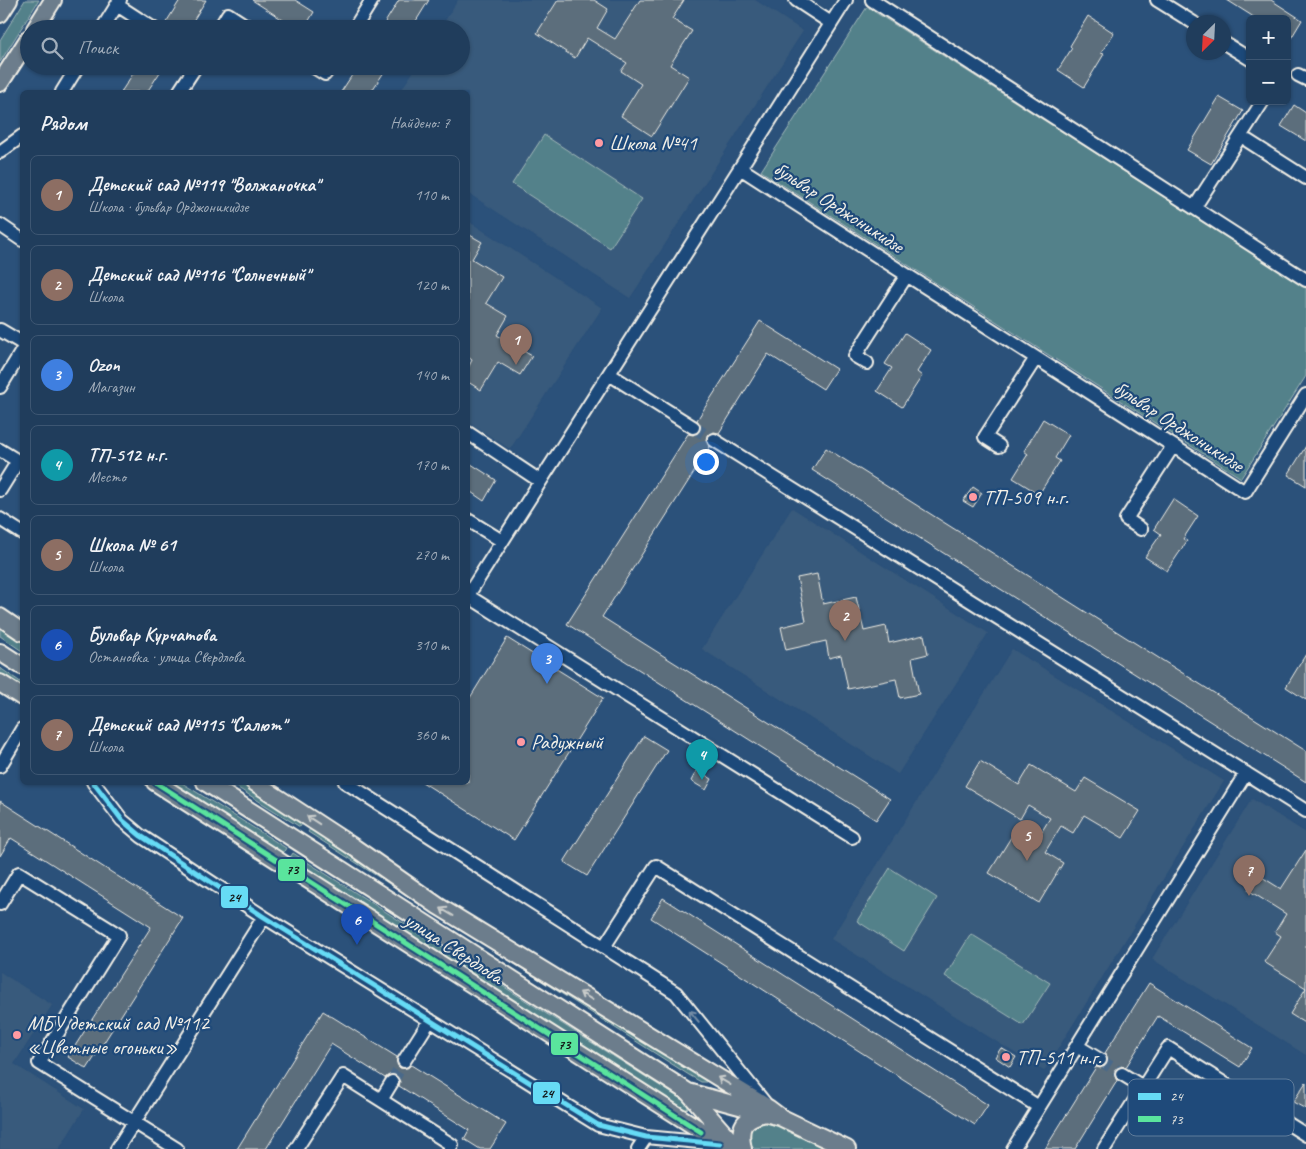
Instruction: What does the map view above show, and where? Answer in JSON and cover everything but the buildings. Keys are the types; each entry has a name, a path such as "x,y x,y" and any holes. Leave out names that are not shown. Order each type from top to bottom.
{"main road":[{"path":"0,14 9,0"},
{"path":"41,20 53,0"},
{"path":"0,83 20,52"},
{"path":"0,618 20,631"},
{"path":"0,652 20,665"},
{"path":"0,683 20,696"},
{"name":"улица Свердлова","path":"160,785 725,1146"},
{"name":"улица Свердлова","path":"210,785 688,1092 738,1149"},
{"name":"улица Свердлова","path":"259,785 355,848 438,906 772,1113 847,1149"},
{"name":"улица Свердлова","path":"688,1092 772,1113"},
{"path":"743,1149 740,1134 746,1121 751,1117 772,1113"}],"street":[{"path":"360,20 372,0"},
{"path":"796,0 831,23"},
{"path":"740,168 846,0"},
{"path":"872,0 1306,280"},
{"path":"1157,0 1186,19"},
{"path":"107,20 118,2 142,20"},
{"path":"224,20 228,14 238,20"},
{"path":"1231,47 1246,57"},
{"path":"63,90 72,75"},
{"path":"180,90 190,75"},
{"path":"1194,208 1260,105"},
{"path":"0,152 20,137"},
{"path":"1248,141 1306,178"},
{"name":"бульвар Орджоникидзе","path":"470,592 740,168 1245,492 1306,395"},
{"path":"0,225 20,239"},
{"path":"867,363 855,356 907,275"},
{"path":"0,330 20,343"},
{"path":"0,387 20,354"},
{"path":"999,446 985,437 1036,358"},
{"path":"609,374 693,427"},
{"path":"470,434 540,481"},
{"path":"714,440 1306,811"},
{"path":"1140,529 1126,519 1173,446"},
{"path":"0,450 18,461 0,490"},
{"path":"0,519 20,532"},
{"path":"470,521 502,541"},
{"path":"470,596 852,837"},
{"path":"0,766 20,732"},
{"path":"1013,1149 1246,773"},
{"path":"95,785 122,820 141,836 264,917 598,1125 646,1137 725,1146"},
{"path":"349,785 676,994 772,1113"},
{"path":"604,947 656,866 1039,1107"},
{"path":"0,904 20,873 119,935 39,1063 177,1149"},
{"path":"117,1149 264,917"},
{"path":"404,1061 430,1020"},
{"path":"1077,1046 1100,1060"},
{"path":"1149,1079 1168,1048 1217,1079"},
{"path":"1122,1074 1130,1079"},
{"path":"296,1149 343,1076 452,1144 450,1149"},
{"path":"381,1100 392,1082"},
{"path":"1104,1149 1128,1111"},
{"path":"1294,1128 1306,1136"},
{"path":"638,1149 646,1137"}],"shaded area":[{"name":"Школа №41","path":"458,0 755,0 803,31 630,298 470,194 470,90 401,90 411,75 470,75 470,20 446,20"},
{"path":"470,222 602,308 510,449 470,423"},
{"path":"792,508 988,633 898,774 702,649"},
{"path":"1012,649 1224,781 1044,1071 831,939"},
{"path":"1252,799 1306,833 1306,1055 1152,959"},
{"name":"МБУ детский сад №112 «Цветные огоньки»","path":"0,972 52,1005 14,1064 84,1109 59,1149 0,1149"}],"green space":[{"path":"25,0 39,0 26,20 20,20 20,30 0,62 0,40"},
{"path":"867,7 1306,288 1306,376 1241,478 761,171"},
{"path":"544,135 642,199 610,248 512,184"},
{"path":"0,628 20,641 20,650 0,636"},
{"path":"0,668 20,682 20,690 0,677"},
{"path":"171,785 185,785 286,848 282,855"},
{"path":"233,785 246,785 304,821 300,827"},
{"path":"312,826 707,1079 706,1082 701,1082 689,1075 308,832"},
{"path":"293,853 687,1103 688,1108 682,1109 289,859"},
{"path":"890,868 937,898 904,951 857,921"},
{"path":"971,934 1050,983 1023,1025 945,976"},
{"path":"765,1120 829,1149 755,1149 750,1145 747,1128"}],"tunnel":[{"path":"693,427 714,440"},
{"path":"1100,1060 1122,1074"},
{"path":"392,1082 404,1061"}],"transit line":[{"name":"24","path":"95,785 122,820 141,836 264,917 598,1125 646,1137 720,1144"},
{"name":"73","path":"160,785 701,1132"}],"place":[{"name":"Школа №41","path":"599,143"},
{"name":"Детский сад №119 \"Волжаночка\"","path":"516,365"},
{"name":"ТП-509 н.г.","path":"973,497"},
{"name":"Детский сад №116 \"Солнечный\"","path":"845,641"},
{"name":"Ozon","path":"547,684"},
{"name":"Радужный","path":"521,742"},
{"name":"ТП-512 н.г.","path":"702,780"},
{"name":"Школа № 61","path":"1027,861"},
{"name":"Детский сад №115 \"Салют\"","path":"1249,896"},
{"name":"Бульвар Курчатова","path":"357,945"},
{"name":"МБУ детский сад №112 «Цветные огоньки»","path":"17,1035"},
{"name":"ТП-511 н.г.","path":"1006,1057"}]}
